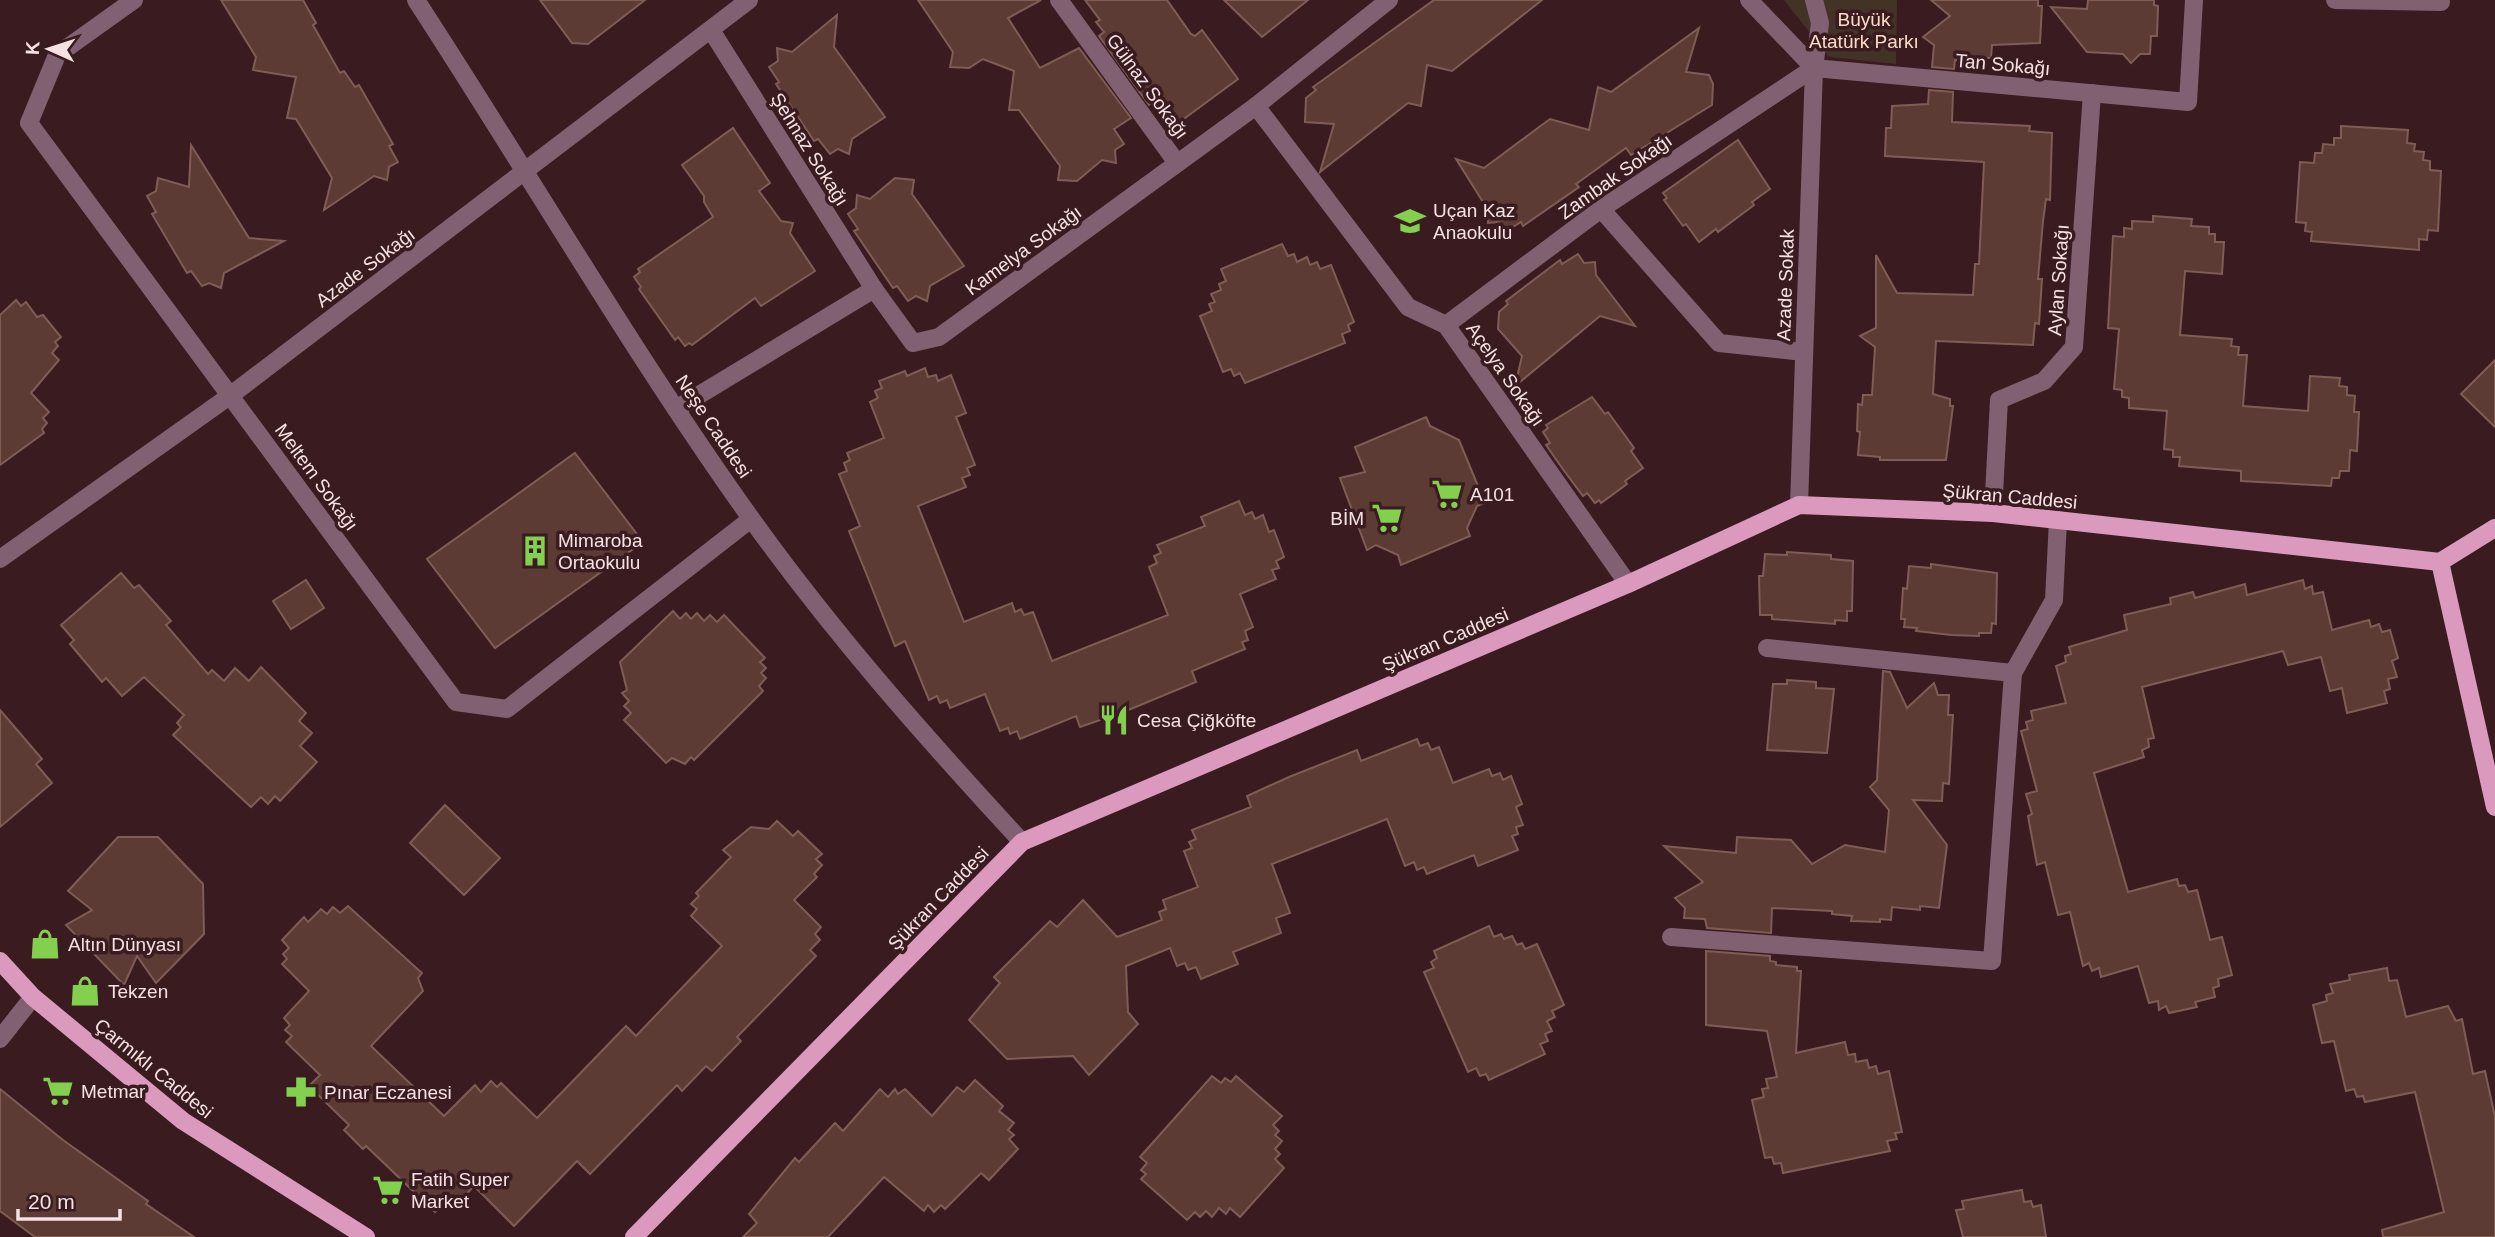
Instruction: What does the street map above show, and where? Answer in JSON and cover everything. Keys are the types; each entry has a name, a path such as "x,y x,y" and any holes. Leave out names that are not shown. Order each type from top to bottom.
{"main road":[{"name":"Şükran Caddesi","path":"634,1237 1022,842 1628,584 1799,505 1993,513 2440,562"},
{"path":"2495,528 2440,562 2495,807"},
{"name":"Çarmıklı Caddesi","path":"0,961 33,997 183,1121 366,1237"}],"street":[{"name":"Meltem Sokağı","path":"134,0 57,55 29,123 456,702 507,709 751,519"},
{"name":"Neşe Caddesi","path":"416,0 527,170 676,409 751,519 902,712 1022,842"},
{"name":"Azade Sokağı","path":"0,559 230,395 749,0"},
{"name":"Gülnaz Sokağı","path":"1059,0 1177,163"},
{"name":"Kamelya Sokağı","path":"874,289 913,343 939,337 1256,106 1389,0"},
{"path":"1749,0 1814,68"},
{"name":"Azade Sokak","path":"1799,505 1814,68 1820,23 1814,0"},
{"name":"Tan Sokağı","path":"1814,68 2188,102 2194,0"},
{"path":"2335,0 2442,1"},
{"name":"Şehnaz Sokağı","path":"711,30 874,289"},
{"name":"Zambak Sokağı","path":"1446,326 1601,209 1814,68"},
{"name":"Aylan Sokağı","path":"1993,513 1999,400 2044,381 2074,347 2092,93"},
{"name":"Açelya Sokağı","path":"1256,106 1408,307 1446,326 1628,584"},
{"path":"1601,209 1719,343 1803,352"},
{"path":"676,409 874,289"},
{"path":"1671,937 1992,961 2013,673 2054,600 2058,520"},
{"path":"1767,648 2013,673"},
{"path":"0,1039 33,997"}],"green space":[{"name":"Büyük Atatürk Parkı","path":"1784,0 1897,0 1896,64 1829,57"}],"building":[{"path":"221,0 303,0 316,23 313,25 340,73 344,71 355,87 359,85 393,144 389,146 398,162 389,167 387,180 374,176 324,210 332,178 296,119 287,118 296,77 253,70 256,57"},
{"path":"540,0 645,0 588,44 572,43"},
{"path":"918,0 1041,0 1008,18 1040,68 1079,48 1131,118 1114,129 1124,144 1115,150 1116,163 1102,160 1077,181 1058,180 1060,166 1019,110 1009,110 1014,71 983,59 969,68 950,67 953,52"},
{"path":"1085,0 1167,0 1191,34 1195,36 1202,30 1238,79 1177,124 1156,101 1149,105 1099,36 1104,32 1096,22 1100,20"},
{"path":"1224,0 1308,0 1262,37"},
{"path":"1434,0 1542,0 1452,71 1427,65 1421,106 1408,103 1320,172 1334,124 1305,122 1306,98 1316,90 1313,87"},
{"path":"1931,0 2038,0 2038,6 2042,6 2040,43 1992,45 1991,58 1981,58 1981,61 1955,60 1954,69 1932,67 1934,45 1923,37 1950,16"},
{"path":"2088,0 2154,0 2154,5 2158,6 2157,36 2151,36 2150,54 2140,54 2131,63 2123,54 2087,52 2051,7 2087,9"},
{"path":"837,15 834,47 885,117 852,139 849,154 838,149 830,154 818,139 814,141 776,84 779,82 769,67 778,61 777,48 792,52"},
{"path":"1699,28 1686,72 1709,75 1713,84 1712,105 1631,155 1626,148 1576,184 1579,187 1523,226 1521,222 1505,232 1499,222 1488,223 1488,210 1456,159 1484,168 1550,119 1589,130 1598,87 1611,92"},
{"path":"1929,90 1953,92 1952,122 2030,126 2029,131 2052,133 2050,200 2046,199 2038,279 2042,279 2039,324 2035,323 2033,345 1936,341 1933,394 1950,399 1950,406 1953,406 1946,460 1880,460 1880,457 1858,455 1860,432 1857,431 1858,404 1862,405 1863,395 1872,395 1875,347 1860,336 1876,328 1876,255 1897,293 1973,295 1975,264 1979,264 1984,162 1885,156 1886,128 1891,128 1892,106 1928,104"},
{"path":"2341,126 2408,130 2407,143 2415,144 2414,151 2424,152 2423,160 2430,161 2430,170 2441,171 2438,231 2428,230 2427,240 2419,239 2419,250 2311,241 2312,232 2305,231 2306,223 2296,222 2300,162 2314,163 2315,153 2322,153 2323,144 2334,145 2334,138 2341,138"},
{"path":"733,128 770,183 759,191 781,221 793,223 790,233 815,271 761,306 755,298 692,345 689,343 685,346 678,337 675,340 639,289 641,287 634,277 640,272 638,269 713,217 704,202 704,196 682,165"},
{"path":"1738,140 1770,189 1752,202 1754,205 1718,232 1716,229 1699,242 1686,224 1683,226 1664,200 1667,198 1663,193"},
{"path":"191,145 249,238 284,241 224,273 221,288 209,283 202,286 191,271 187,273 152,214 156,212 147,196 156,191 158,178 189,187"},
{"path":"895,178 914,180 912,194 964,266 930,286 927,301 916,296 908,301 897,286 893,288 854,231 858,229 848,214 856,208 857,195 870,199"},
{"path":"2153,216 2192,219 2191,226 2209,227 2209,234 2215,234 2215,242 2224,242 2222,274 2185,271 2180,335 2232,339 2231,346 2239,347 2238,355 2247,355 2243,406 2308,411 2310,376 2340,378 2339,386 2347,387 2347,395 2355,396 2354,412 2359,412 2357,451 2350,450 2349,471 2340,471 2339,478 2332,478 2331,486 2241,481 2241,471 2179,466 2180,457 2173,457 2173,450 2164,449 2167,411 2129,408 2129,398 2122,397 2122,390 2114,389 2119,329 2108,328 2113,236 2124,237 2124,228 2132,229 2132,221 2153,222"},
{"path":"1282,244 1288,256 1294,254 1297,262 1307,257 1310,265 1317,262 1320,269 1331,265 1354,322 1348,325 1350,331 1342,334 1345,343 1245,383 1240,373 1234,376 1231,369 1223,372 1200,316 1212,311 1209,304 1215,302 1211,294 1221,290 1219,284 1226,281 1221,269"},
{"path":"1578,254 1584,263 1595,262 1596,275 1635,326 1600,316 1515,386 1522,356 1498,329 1499,312 1508,304 1506,301 1560,260 1562,264"},
{"path":"16,300 21,306 26,302 37,317 43,315 61,337 55,342 58,346 52,353 59,360 31,393 49,412 43,418 47,423 42,429 44,433 0,465 0,315"},
{"path":"2495,360 2495,427 2461,394"},
{"path":"925,368 928,377 936,375 938,381 951,375 966,413 956,417 975,465 967,468 970,475 962,478 966,487 918,506 964,622 1012,603 1015,612 1021,609 1024,615 1033,612 1052,661 1168,615 1149,567 1157,563 1154,556 1161,553 1157,545 1205,526 1201,517 1239,501 1245,515 1252,512 1255,519 1263,515 1269,532 1274,530 1284,557 1276,561 1279,568 1272,570 1276,579 1240,594 1253,627 1245,631 1248,640 1242,642 1245,649 1192,671 1196,682 1126,711 1080,727 1076,716 1020,739 1017,731 1010,734 1008,728 1000,731 985,694 950,708 947,700 940,703 937,696 929,700 905,641 895,646 849,531 860,526 839,474 847,471 844,463 850,460 847,453 884,438 870,402 878,398 875,391 882,388 879,381 905,371 907,376"},
{"path":"1592,397 1605,414 1608,412 1634,448 1631,451 1643,468 1601,503 1599,500 1595,503 1587,493 1583,496 1546,445 1550,443 1543,432 1548,428 1546,425"},
{"path":"1426,417 1430,426 1459,440 1485,503 1477,506 1467,528 1470,536 1401,565 1398,555 1376,545 1367,550 1340,478 1365,472 1355,447"},
{"name":"Mimaroba Ortaokulu","path":"575,453 643,542 495,648 427,559"},
{"path":"1787,552 1831,555 1831,559 1853,561 1852,611 1847,611 1847,621 1835,620 1835,624 1772,619 1772,615 1760,615 1759,576 1763,576 1765,554 1787,555"},
{"path":"1931,564 1997,573 1996,624 1992,623 1991,633 1979,633 1979,636 1951,635 1904,627 1905,619 1901,619 1903,588 1907,589 1909,566 1931,568"},
{"path":"121,573 134,588 139,585 171,621 166,625 208,674 212,670 224,681 235,668 249,681 261,667 306,713 299,721 312,733 300,746 317,762 280,801 275,796 268,804 261,797 251,807 173,735 181,727 177,723 184,715 144,677 122,696 106,678 102,682 70,644 74,640 61,625"},
{"path":"306,580 324,608 291,629 273,601"},
{"path":"2303,580 2305,589 2312,586 2313,594 2323,592 2332,630 2369,620 2371,627 2379,624 2382,632 2390,630 2398,658 2392,661 2397,677 2388,679 2390,689 2384,691 2387,703 2347,713 2342,688 2330,691 2321,657 2288,665 2283,651 2142,687 2154,738 2148,739 2149,747 2142,750 2144,757 2094,773 2128,892 2177,879 2179,886 2185,885 2188,892 2197,890 2210,940 2222,937 2232,975 2218,979 2219,986 2213,988 2215,997 2195,1002 2197,1007 2169,1013 2166,1006 2159,1010 2158,1001 2149,1003 2138,966 2101,977 2099,968 2092,971 2089,963 2083,966 2070,912 2058,915 2045,862 2037,865 2028,816 2032,814 2026,794 2037,791 2021,731 2028,729 2026,722 2033,720 2031,711 2066,703 2056,666 2066,662 2065,656 2071,654 2069,647 2127,630 2124,615 2171,604 2170,598 2193,592 2195,598 2245,584 2247,595"},
{"path":"673,611 680,619 686,613 691,619 697,613 704,621 710,615 717,622 724,615 765,658 760,662 766,668 761,673 766,678 759,686 763,691 694,760 691,757 685,764 672,758 666,763 624,720 631,713 624,706 629,701 622,693 627,690 620,662"},
{"path":"1883,671 1890,672 1907,708 1934,683 1938,695 1949,695 1948,715 1953,715 1949,784 1943,783 1942,801 1913,800 1947,845 1939,908 1920,906 1920,910 1892,907 1891,920 1880,919 1880,922 1851,921 1852,916 1832,914 1832,911 1772,908 1771,933 1707,928 1705,919 1684,918 1685,908 1675,898 1703,882 1664,846 1736,853 1737,837 1791,840 1812,864 1845,845 1885,852 1889,810 1870,787 1877,780"},
{"path":"1787,680 1816,682 1816,688 1834,689 1827,753 1767,750 1773,684 1787,684"},
{"path":"0,710 42,759 36,764 52,783 0,827"},
{"path":"1417,739 1420,746 1428,743 1431,750 1439,747 1453,783 1489,769 1492,776 1500,773 1503,780 1511,776 1522,804 1516,807 1523,825 1516,827 1518,834 1512,836 1518,850 1478,866 1474,855 1427,874 1424,867 1417,870 1414,862 1405,866 1387,819 1272,864 1290,913 1276,918 1281,933 1233,952 1238,964 1201,979 1196,967 1188,970 1185,963 1177,966 1170,948 1126,966 1128,1012 1138,1024 1089,1075 1073,1056 1007,1059 969,1020 1000,983 994,977 1050,921 1057,927 1083,900 1117,937 1162,920 1159,912 1166,909 1163,900 1198,887 1184,851 1192,848 1189,842 1196,839 1192,830 1251,807 1247,796 1289,777 1357,750 1361,761"},
{"path":"445,805 500,858 464,895 410,843"},
{"path":"777,821 793,836 798,831 822,854 816,859 822,865 814,874 817,877 794,900 821,927 815,934 820,940 810,950 816,956 737,1037 741,1041 712,1071 706,1066 682,1091 677,1085 590,1174 577,1161 514,1226 474,1186 456,1205 449,1198 435,1212 366,1146 363,1149 344,1130 349,1125 309,1086 320,1075 286,1042 292,1036 285,1030 290,1025 284,1018 309,991 282,964 287,959 283,954 289,948 282,940 304,917 308,922 321,909 327,914 333,907 340,913 348,906 422,973 418,978 423,991 371,1046 444,1116 475,1085 481,1092 491,1081 497,1087 501,1083 537,1118 626,1026 636,1036 722,946 691,916 697,909 691,904 699,896 696,893 731,857 723,850 751,827 769,829"},
{"path":"118,837 158,837 203,884 204,934 156,983 137,956 124,985 66,925 92,910 68,891"},
{"path":"1489,926 1494,937 1501,934 1504,939 1512,936 1517,945 1522,943 1525,949 1537,944 1564,1005 1552,1011 1555,1017 1547,1021 1552,1031 1545,1034 1548,1041 1540,1044 1545,1054 1489,1080 1486,1074 1480,1076 1476,1068 1468,1072 1424,972 1434,968 1431,962 1437,958 1434,951"},
{"path":"1706,951 1770,956 1770,961 1776,962 1776,965 1797,967 1797,971 1801,971 1796,1053 1845,1042 1848,1055 1855,1054 1856,1062 1867,1060 1869,1068 1876,1066 1878,1074 1889,1071 1902,1132 1895,1133 1897,1139 1887,1141 1890,1151 1783,1173 1781,1163 1774,1164 1772,1157 1765,1158 1752,1100 1764,1097 1762,1089 1768,1088 1766,1079 1777,1077 1767,1031 1706,1025"},
{"path":"2387,968 2389,981 2397,980 2406,1017 2448,1006 2456,1021 2462,1019 2473,1074 2485,1071 2495,1117 2495,1237 2383,1237 2382,1230 2444,1212 2415,1092 2365,1102 2363,1096 2357,1097 2354,1089 2346,1091 2334,1041 2322,1043 2313,1005 2327,1001 2326,995 2333,993 2330,984 2350,980 2349,975"},
{"path":"1212,1076 1221,1083 1225,1078 1231,1082 1236,1076 1282,1116 1273,1125 1279,1131 1275,1135 1282,1141 1275,1149 1280,1154 1275,1159 1284,1168 1240,1217 1230,1208 1226,1214 1219,1208 1212,1217 1206,1211 1200,1217 1195,1212 1187,1220 1141,1179 1146,1174 1141,1170 1147,1163 1140,1157"},
{"path":"975,1080 1003,1106 999,1111 1014,1123 1008,1130 1014,1135 1009,1139 1018,1149 989,1180 981,1173 945,1209 941,1205 934,1212 928,1205 924,1211 884,1177 828,1237 743,1237 757,1223 749,1214 795,1158 799,1162 835,1123 843,1131 880,1089 888,1097 895,1089 898,1094 905,1089 932,1116 957,1087 964,1092"},
{"path":"0,1089 63,1140 148,1201 146,1204 194,1237 35,1237 0,1211"},
{"path":"2022,1190 2024,1202 2031,1201 2033,1207 2041,1205 2046,1237 1963,1237 1956,1210 1964,1209 1962,1201"}],"place":[{"name":"Uçan Kaz Anaokulu","path":"1410,221"},
{"name":"A101","path":"1447,494"},
{"name":"BİM","path":"1387,518"},
{"name":"Mimaroba Ortaokulu","path":"535,551"},
{"name":"Cesa Çiğköfte","path":"1114,720"},
{"name":"Altın Dünyası","path":"45,944"},
{"name":"Tekzen","path":"85,991"},
{"name":"Metmar","path":"58,1091"},
{"name":"Pınar Eczanesi","path":"301,1092"},
{"name":"Fatih Super Market","path":"388,1190"}]}
